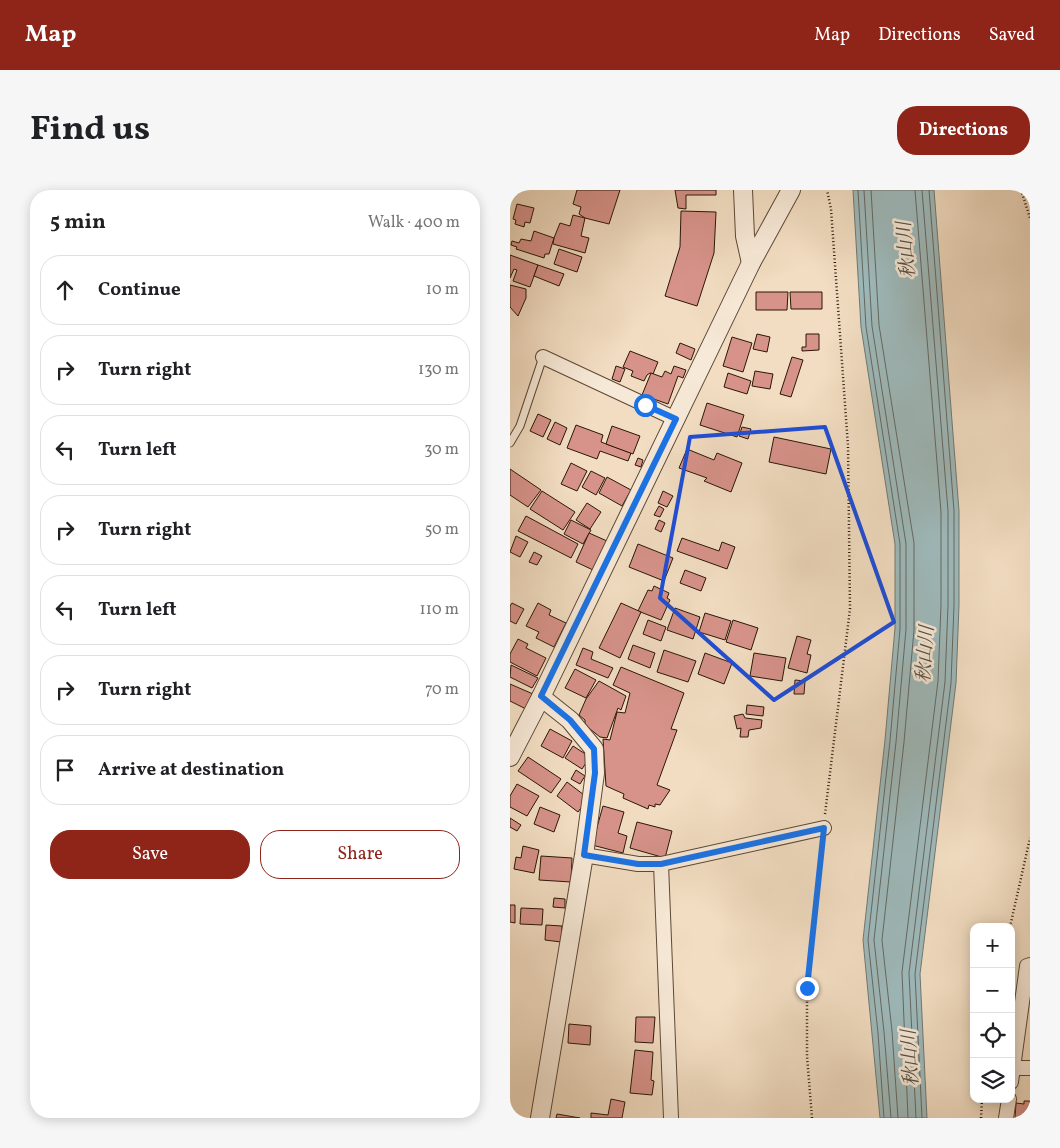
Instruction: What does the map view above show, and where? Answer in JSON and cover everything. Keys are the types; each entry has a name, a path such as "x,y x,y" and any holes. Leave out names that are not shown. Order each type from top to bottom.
{"street":[{"path":"743,190 745,236 751,263"},
{"path":"510,757 751,263 791,190"},
{"path":"543,357 676,419"},
{"path":"540,1118 584,855 595,773 594,749 570,720 541,696"},
{"path":"584,855 638,864 661,864 824,828"},
{"path":"661,864 670,1118"},
{"path":"1014,1058 1029,961"},
{"path":"1015,1068 1030,1068"},
{"path":"1006,1118 1008,1103"}],"lane":[{"path":"510,442 520,426 543,357"}],"path":[{"path":"812,1118 807,1056 807,988 850,609 848,446 831,209 828,190"},
{"path":"1021,190 1030,218"},
{"path":"1011,923 1030,838"},
{"path":"981,1118 982,1103"}],"highlighted area":[{"path":"825,427 894,622 774,700 660,598 690,437"}],"water":[{"name":"秋山川","path":"853,190 934,190 959,511 959,605 956,683 920,974 927,1118 880,1118 863,940 895,628 895,544 861,327"}],"building":[{"path":"577,190 620,190 609,224 585,218 579,214 581,207 573,204"},
{"path":"675,190 716,190 716,195 686,195 686,209 678,208"},
{"path":"517,204 534,208 530,223 525,222 524,227 515,224 516,220 513,219"},
{"path":"681,211 716,212 714,253 697,306 665,296 680,247"},
{"path":"573,215 585,218 581,236 589,238 585,253 553,244 560,223 570,226"},
{"path":"534,231 554,238 549,254 545,254 544,258 516,249 517,247 511,245 512,241 519,243 521,239 531,241"},
{"path":"559,249 582,257 577,272 554,264"},
{"path":"510,255 538,265 530,287 513,281 517,270 514,269 510,278"},
{"path":"538,265 564,274 559,286 534,276"},
{"path":"510,285 526,289 526,298 518,316 510,307"},
{"path":"756,292 788,292 787,310 756,310"},
{"path":"790,292 822,292 822,309 791,309"},
{"path":"757,334 770,337 767,352 753,349"},
{"path":"806,334 819,334 819,350 802,351 802,347 806,347"},
{"path":"732,337 752,343 743,372 723,366"},
{"path":"680,343 695,349 691,360 676,353"},
{"path":"630,351 658,362 653,374 647,375 644,381 631,376 633,371 623,367"},
{"path":"792,357 803,360 791,397 780,394"},
{"path":"616,366 625,369 620,382 612,379"},
{"path":"674,366 686,370 683,378 678,376 668,404 642,395 651,373 662,377 665,371 671,374"},
{"path":"755,371 773,374 770,389 752,386"},
{"path":"728,373 751,381 747,394 724,387"},
{"path":"707,403 744,415 737,437 700,425"},
{"path":"538,414 551,420 543,437 530,431"},
{"path":"555,422 567,428 560,445 547,439"},
{"path":"576,425 603,435 601,442 631,453 628,461 600,451 597,459 567,448"},
{"path":"612,426 640,436 633,454 606,444"},
{"path":"742,427 751,429 748,439 739,436"},
{"path":"774,437 831,449 826,474 769,462"},
{"path":"687,449 714,460 717,453 742,463 731,492 704,481 707,478 679,468"},
{"path":"638,458 643,460 641,467 635,465"},
{"path":"571,463 587,471 577,491 561,484"},
{"path":"510,469 541,490 528,507 510,495"},
{"path":"591,471 605,478 596,495 582,487"},
{"path":"607,477 631,490 622,506 599,493"},
{"path":"542,491 575,512 563,530 530,509"},
{"path":"663,491 673,496 667,507 658,503"},
{"path":"587,503 601,512 590,529 576,520"},
{"path":"659,506 664,509 660,517 654,515"},
{"path":"526,516 578,544 571,558 518,531"},
{"path":"571,520 591,530 583,544 564,534"},
{"path":"659,520 665,523 661,532 655,529"},
{"path":"589,533 607,541 593,570 576,562"},
{"path":"516,536 528,542 520,557 510,552"},
{"path":"682,538 719,551 722,542 735,547 727,569 677,551"},
{"path":"638,544 673,558 664,581 629,567"},
{"path":"534,552 542,556 537,565 529,562"},
{"path":"685,570 706,578 701,591 680,583"},
{"path":"654,586 669,593 667,598 670,600 661,620 638,611 648,590 652,591"},
{"path":"512,603 524,609 516,624 510,621 510,606"},
{"path":"538,603 551,610 549,615 566,623 554,647 536,638 539,632 526,626"},
{"path":"621,603 641,612 620,658 599,648"},
{"path":"675,608 700,617 693,639 667,630"},
{"path":"705,613 731,621 725,640 699,632"},
{"path":"648,620 666,627 661,641 643,634"},
{"path":"733,620 758,628 751,650 726,642"},
{"path":"797,636 811,640 807,654 811,655 807,673 788,668"},
{"path":"518,639 528,644 526,648 546,658 537,676 510,662 510,654"},
{"path":"633,645 655,653 650,668 628,659"},
{"path":"583,648 593,652 591,659 613,668 608,678 576,665"},
{"path":"664,650 696,661 688,682 657,672"},
{"path":"705,653 732,663 724,684 698,674"},
{"path":"754,653 786,658 782,681 750,676"},
{"path":"511,665 538,678 532,688 510,677"},
{"path":"621,667 684,693 671,729 677,730 657,785 670,790 660,805 655,804 655,807 649,805 648,809 623,798 624,794 606,786 603,739 610,740 617,712 625,713 630,693 613,685"},
{"path":"575,669 596,680 586,698 565,688"},
{"path":"795,680 805,681 804,694 794,694"},
{"path":"599,681 626,696 621,710 618,708 607,738 600,737 585,725 585,720 579,715 586,699"},
{"path":"510,684 533,694 526,709 510,701"},
{"path":"747,705 764,707 763,716 746,714"},
{"path":"743,714 745,718 762,720 761,728 749,730 748,737 740,737 741,728 737,729 734,716"},
{"path":"550,729 572,741 563,758 541,746"},
{"path":"573,746 590,757 582,769 565,758"},
{"path":"528,757 561,779 551,793 518,771"},
{"path":"576,770 585,776 580,784 571,779"},
{"path":"567,782 588,798 578,812 557,796"},
{"path":"517,784 539,796 527,816 510,807 510,796"},
{"path":"603,806 624,812 618,833 627,836 623,853 592,845"},
{"path":"540,807 560,815 554,832 534,824"},
{"path":"510,818 521,825 517,831 510,827"},
{"path":"637,822 672,831 665,858 630,848"},
{"path":"523,846 539,850 534,873 514,869 516,857 521,858"},
{"path":"541,856 572,858 571,882 539,880"},
{"path":"554,898 565,899 565,908 553,907"},
{"path":"510,905 515,905 515,923 510,922"},
{"path":"521,908 543,909 542,925 520,924"},
{"path":"546,925 562,926 561,942 545,940"},
{"path":"636,1017 655,1017 653,1043 635,1042"},
{"path":"569,1024 591,1026 590,1045 568,1043"},
{"path":"635,1050 653,1052 651,1080 654,1081 652,1095 630,1093"},
{"path":"611,1099 625,1102 622,1118 591,1118 591,1113 608,1115"},
{"path":"1024,1101 1030,1101 1030,1118 1015,1118 1016,1103 1024,1104"},
{"path":"557,1114 580,1118 556,1118"}],"route":[{"path":"645,405 676,419 541,696 570,720 594,749 595,773 584,855 638,864 661,864 824,828 807,988"}]}
